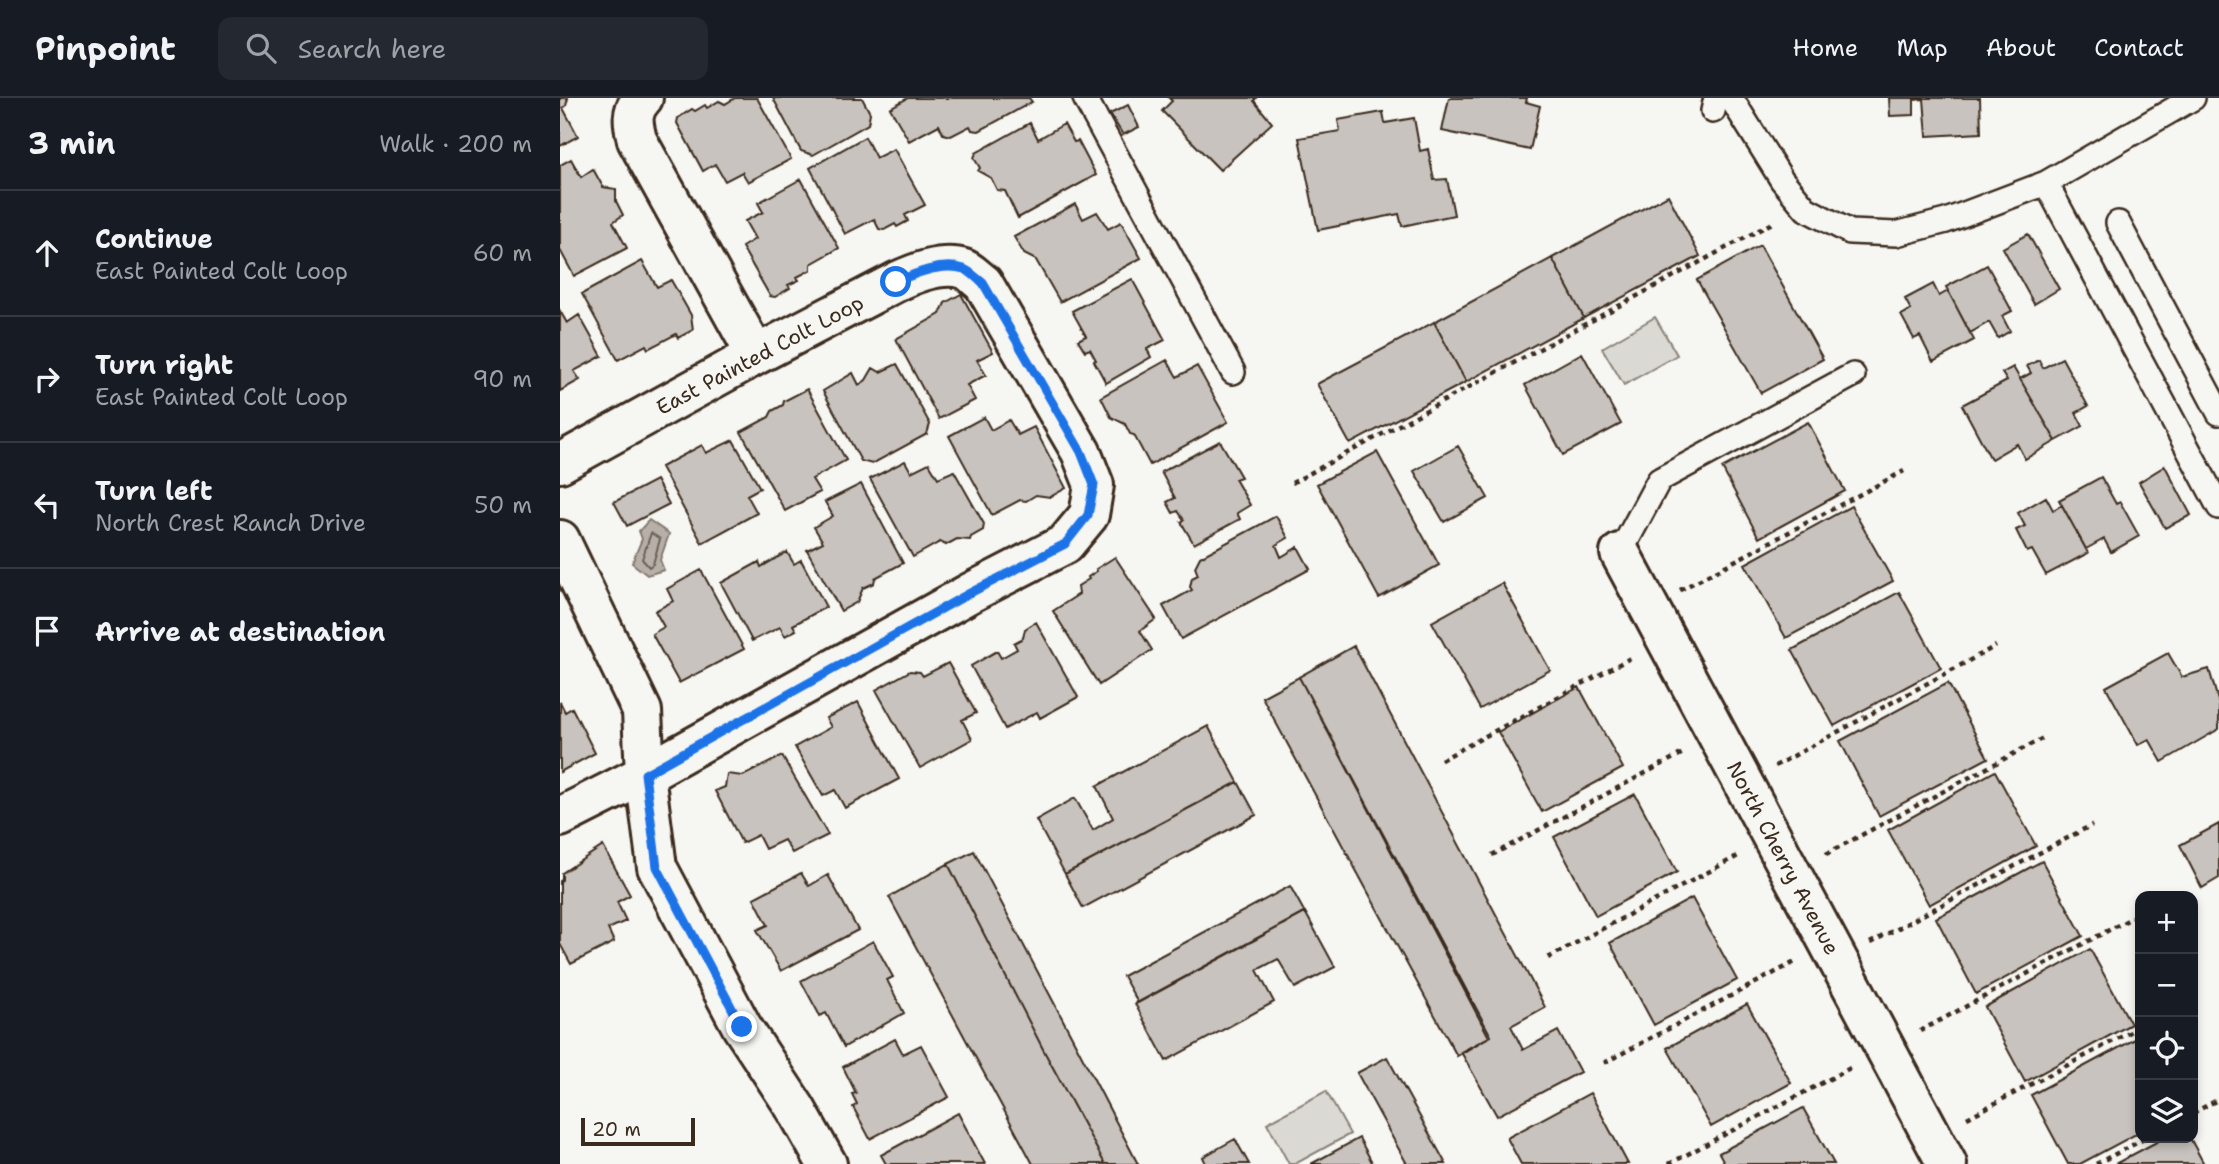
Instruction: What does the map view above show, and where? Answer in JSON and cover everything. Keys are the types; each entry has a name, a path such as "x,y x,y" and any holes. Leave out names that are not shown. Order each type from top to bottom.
{"street":[{"path":"643,98 637,104 632,118 637,140 756,355"},
{"name":"East Painted Colt Loop","path":"560,463 756,355 911,275 940,267 964,269 983,283 1081,452 1094,485 1088,515 1065,544 970,593 645,774 560,817"},
{"path":"560,540 642,711 645,774 657,867 742,1027 796,1108 827,1164"},
{"name":"North Cherry Avenue","path":"1620,553 1939,1150"}],"lane":[{"path":"1085,98 1233,372"},
{"path":"1720,102 1806,209 1850,232 1896,234 1946,221 2046,183 2193,98"},
{"path":"2046,183 2219,507"},
{"path":"2118,223 2219,413"},
{"path":"1620,553 1660,480 1853,375"}],"path":[{"path":"1292,483 1772,223"},
{"path":"1441,761 1657,623 1904,471"},
{"path":"1744,784 1996,646"},
{"path":"1492,855 1717,735"},
{"path":"1791,873 2045,737"},
{"path":"1604,1063 2092,825"},
{"path":"1548,958 1772,838"},
{"path":"1939,1150 2135,1030"},
{"path":"2198,1110 2219,1099"},
{"path":"2096,1164 2136,1143"}],"shaded area":[{"path":"1655,317 1677,355 1624,385 1602,348"},
{"path":"1326,1091 1350,1134 1295,1164 1289,1164 1267,1123"}],"water":[{"path":"649,520 669,534 660,560 664,570 647,575 632,563 642,539 639,531"}],"building":[{"path":"560,98 568,98 563,108 578,136 560,146"},
{"path":"735,98 757,98 791,159 748,182 742,172 725,181 715,164 703,171 677,123 678,118 692,109 695,111 705,105 707,108 719,101 725,104"},
{"path":"773,98 862,98 870,113 868,124 813,155 801,151"},
{"path":"908,98 1029,98 1032,102 979,131 972,130 970,126 951,136 943,134 939,125 909,141 890,108"},
{"path":"1169,98 1256,98 1254,101 1272,123 1220,170 1162,111 1172,101"},
{"path":"1449,98 1527,98 1526,102 1540,106 1530,150 1442,131"},
{"path":"1889,98 1980,98 1981,133 1927,136 1924,99 1914,100 1914,115 1890,116"},
{"path":"1128,105 1139,127 1123,135 1110,114"},
{"path":"1383,112 1385,123 1414,118 1420,151 1428,149 1434,180 1447,179 1454,215 1402,226 1399,214 1318,230 1299,138 1340,131 1338,120"},
{"path":"1030,123 1038,139 1064,124 1074,142 1078,141 1096,175 1018,218 1005,191 997,190 991,178 978,171 980,168 974,158 976,153"},
{"path":"865,137 876,158 894,149 925,205 905,215 908,221 897,227 895,224 884,230 879,229 874,219 845,234 810,168"},
{"path":"571,159 581,177 593,169 603,187 616,189 616,201 623,215 613,222 627,248 574,276 560,250 560,165"},
{"path":"801,179 839,248 811,264 811,270 797,277 799,280 788,285 790,288 775,297 770,296 742,247 755,239 745,221 763,212 758,203"},
{"path":"1668,195 1700,256 1584,318 1552,258"},
{"path":"1075,204 1083,219 1097,212 1108,229 1121,222 1141,258 1060,302 1036,260 1024,254 1014,237"},
{"path":"2028,234 2059,289 2034,304 2003,248"},
{"path":"1760,245 1823,359 1761,393 1697,280"},
{"path":"1552,258 1584,318 1466,382 1434,322"},
{"path":"642,261 657,287 671,280 691,315 693,330 678,338 676,334 648,349 646,345 618,360 582,294"},
{"path":"1987,265 2012,311 2002,316 2010,331 1998,338 1989,322 1970,333 1946,287"},
{"path":"1132,279 1165,340 1147,349 1151,357 1106,383 1090,349 1085,351 1078,340 1086,336 1072,311"},
{"path":"1933,284 1939,296 1948,291 1974,340 1933,362 1920,336 1914,339 1901,315 1911,310 1905,299"},
{"path":"961,294 993,352 977,360 986,375 967,385 975,400 939,419 896,339 940,314 945,303"},
{"path":"560,311 567,323 579,315 602,356 574,371 580,380 560,391"},
{"path":"1434,322 1466,382 1350,444 1317,384"},
{"path":"1582,353 1621,424 1563,455 1525,385"},
{"path":"2062,358 2088,406 2076,413 2083,426 2056,441 2020,379 2031,373 2027,366 2039,360 2043,368"},
{"path":"1167,360 1177,377 1197,366 1228,422 1150,465 1134,435 1130,434 1125,424 1111,417 1101,397"},
{"path":"897,364 930,424 927,434 872,464 861,461 823,391 853,373 859,385 866,380 873,368 880,372"},
{"path":"2013,367 2056,441 2025,459 2017,444 1991,459 1962,405 2007,381 2002,373"},
{"path":"807,389 846,460 812,479 820,492 785,511 741,432 769,417 784,401"},
{"path":"984,417 991,430 1009,420 1018,435 1034,427 1066,488 1050,497 1036,495 1026,501 1020,500 992,515 949,436"},
{"path":"1808,422 1845,491 1759,538 1722,468"},
{"path":"733,440 760,488 747,495 757,513 702,543 661,467 702,445 706,453"},
{"path":"1220,441 1241,477 1235,479 1250,505 1237,513 1240,519 1194,544 1181,522 1184,520 1178,511 1173,513 1167,502 1175,498 1161,472"},
{"path":"1458,446 1488,498 1444,522 1414,471"},
{"path":"1377,452 1439,565 1379,598 1317,484"},
{"path":"905,461 911,472 929,463 938,478 954,471 984,524 983,530 970,540 957,539 946,545 940,542 913,557 870,479"},
{"path":"2165,466 2191,515 2165,528 2139,482"},
{"path":"2101,477 2116,504 2120,502 2139,536 2111,552 2104,539 2086,549 2059,500"},
{"path":"656,480 669,504 627,526 614,502"},
{"path":"861,484 903,563 875,578 874,583 863,588 857,602 841,611 807,550 823,542 814,527 833,516 825,502"},
{"path":"2046,497 2053,510 2062,505 2088,553 2046,575 2032,550 2027,552 2016,530 2025,526 2018,513"},
{"path":"1851,506 1893,581 1786,638 1745,564"},
{"path":"1276,516 1288,538 1276,545 1281,557 1298,547 1310,569 1181,639 1163,606 1192,590 1192,578 1198,575 1195,567 1200,557"},
{"path":"787,552 794,564 801,560 826,607 793,625 796,630 785,636 780,627 752,641 721,583 759,562 761,567"},
{"path":"1115,557 1156,619 1140,631 1152,650 1099,685 1053,611 1079,594 1078,586 1089,579 1096,569"},
{"path":"701,570 744,649 679,683 652,634 664,627 655,611 673,601 667,589"},
{"path":"1502,583 1550,670 1480,709 1432,622"},
{"path":"1899,592 1941,668 1834,726 1792,650"},
{"path":"1036,622 1078,697 1040,718 1037,712 1005,729 971,666 997,651 1001,658 1017,649 1014,643 1023,638 1025,629"},
{"path":"1354,646 1545,1007 1511,1026 1523,1050 1558,1031 1580,1072 1497,1116 1461,1052 1491,1036 1299,677"},
{"path":"2168,653 2182,677 2209,669 2219,704 2219,729 2162,762 2149,739 2138,745 2106,687"},
{"path":"948,663 976,713 962,720 972,739 920,768 876,690 910,671 920,672 923,676"},
{"path":"1299,677 1489,1037 1457,1056 1262,697"},
{"path":"1948,683 1988,758 1879,816 1840,741"},
{"path":"1579,687 1623,768 1542,812 1498,732"},
{"path":"560,702 565,712 572,708 595,753 560,772"},
{"path":"858,702 899,779 845,808 835,790 823,796 795,747 831,727 826,718"},
{"path":"1208,726 1238,782 1065,874 1036,820 1075,798 1093,830 1113,818 1097,786"},
{"path":"782,756 828,835 792,853 784,840 765,849 758,835 742,843 715,791 725,787 727,774 743,776"},
{"path":"1995,771 2036,846 1929,905 1888,830"},
{"path":"1238,782 1256,815 1083,908 1065,874"},
{"path":"1635,794 1677,872 1596,916 1554,837"},
{"path":"2219,824 2219,878 2202,888 2180,845"},
{"path":"603,846 630,895 617,902 626,921 608,929 614,942 571,964 560,944 562,873"},
{"path":"974,851 1138,1164 1105,1164 1044,1051 948,864"},
{"path":"2042,861 2083,936 1976,994 1936,918"},
{"path":"948,864 1105,1164 1033,1164 889,897"},
{"path":"801,873 809,886 828,875 858,930 781,971 757,930 768,925 754,898"},
{"path":"1290,886 1305,913 1138,1003 1123,976"},
{"path":"1692,898 1737,980 1654,1025 1610,943"},
{"path":"1305,912 1335,967 1295,988 1278,959 1257,970 1274,1002 1166,1061 1135,1004"},
{"path":"873,941 893,977 887,980 904,1013 844,1047 826,1013 820,1016 801,981"},
{"path":"2090,949 2131,1024 2025,1082 1985,1007"},
{"path":"1747,1004 1791,1083 1711,1127 1667,1048"},
{"path":"895,1039 903,1054 921,1045 949,1097 870,1139 853,1107 857,1104 852,1094 856,1093 843,1067"},
{"path":"2135,1039 2135,1135 2080,1164 2068,1164 2031,1095"},
{"path":"1387,1057 1446,1164 1407,1164 1357,1073"},
{"path":"1590,1093 1628,1164 1521,1164 1507,1138"},
{"path":"1803,1108 1834,1164 1725,1164 1719,1153"},
{"path":"958,1113 985,1164 886,1164 881,1155"},
{"path":"1359,1138 1373,1164 1311,1164"},
{"path":"1235,1139 1249,1164 1206,1164 1203,1157"},
{"path":"2155,1143 2193,1143 2204,1164 2115,1164"}],"route":[{"path":"742,1027 657,867 645,774 970,593 1065,544 1088,515 1094,485 1081,452 983,283 964,269 940,267 896,282"}]}
